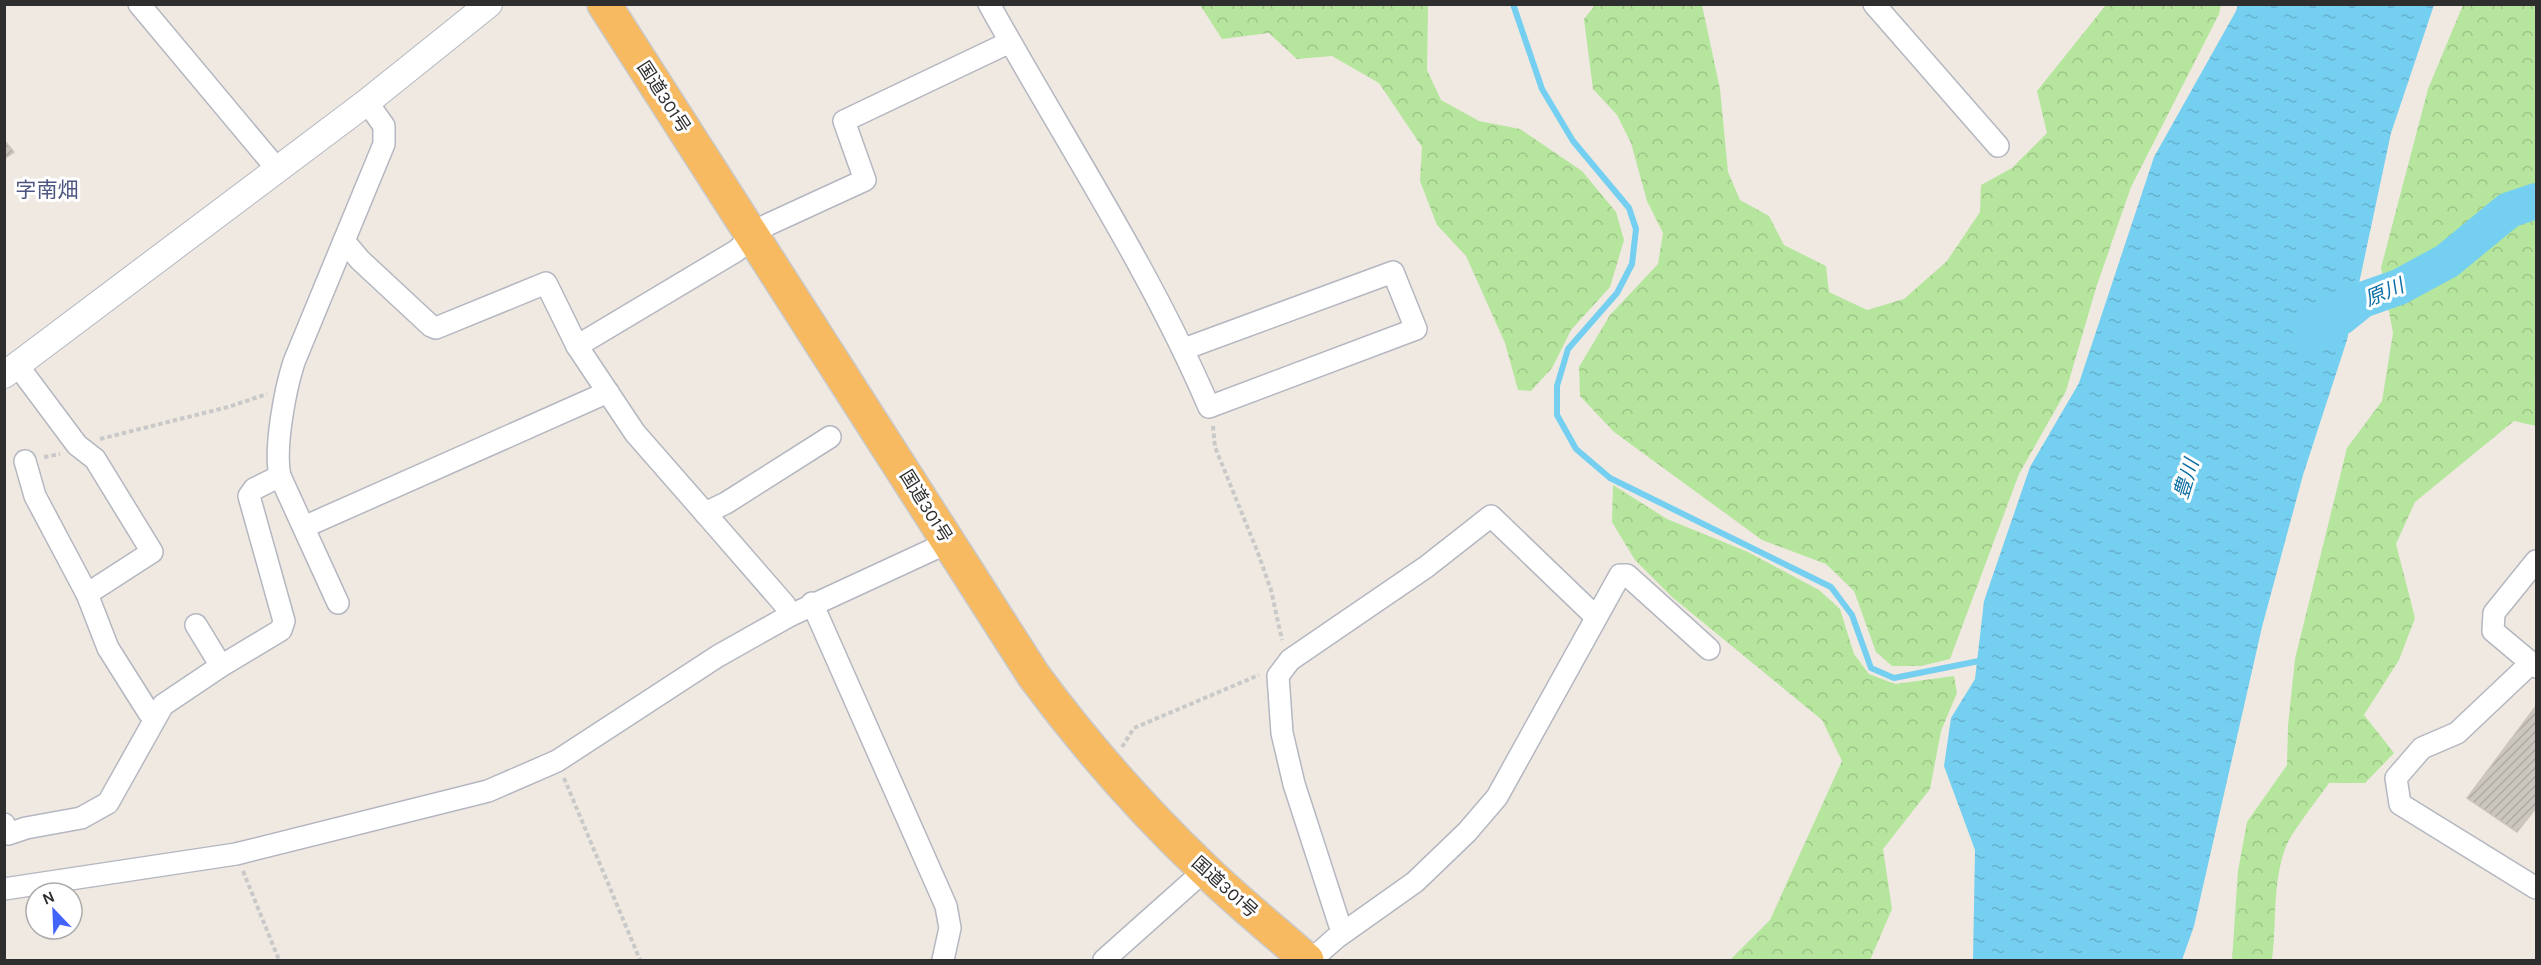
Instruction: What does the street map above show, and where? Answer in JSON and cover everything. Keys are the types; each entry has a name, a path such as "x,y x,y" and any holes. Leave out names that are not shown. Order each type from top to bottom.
{"highway":[{"name":"国道301号","path":"604,4 755,236 1034,676 1108,768 1205,870 1309,960"}],"street":[{"path":"139,4 277,169"},
{"path":"87,594 152,552 95,459 77,445 11,371 367,102 489,4"},
{"path":"988,4 1058,120 1184,349 1209,407 1416,329 1393,273 1184,349"},
{"path":"1874,4 1998,146"},
{"path":"577,346 736,251 767,225 865,180 844,121 1010,42"},
{"path":"338,603 280,477 277,462 286,387 384,144 384,126 367,102"},
{"path":"344,241 360,260 431,327 436,328 546,283 577,346 635,433 784,605 789,615"},
{"path":"304,526 608,392"},
{"path":"705,513 726,503 830,436"},
{"path":"25,461 34,496 87,594 108,648 149,713 155,717"},
{"path":"4,824 8,834 26,828 81,818 108,803 163,705 221,666 281,630 284,621 249,496 254,489 280,477"},
{"path":"1344,932 1339,923 1294,784 1282,733 1278,676 1283,667 1349,618 1426,567 1491,516 1596,617"},
{"path":"4,889 236,854 488,790 557,761 718,656 789,615 949,542"},
{"path":"2536,561 2494,613 2493,631 2534,665 2457,733 2422,748 2396,778 2400,804 2536,888"},
{"path":"1309,960 1344,932 1415,882 1467,832 1497,797 1620,575 1627,575 1709,649"},
{"path":"812,603 946,906 950,928 943,960"},
{"path":"196,625 221,666"},
{"path":"1104,960 1205,870"}],"path":[{"path":"25,461 60,454 77,445 228,407 286,387"},
{"path":"1108,768 1134,728 1247,679 1283,667 1283,642 1271,590 1215,447 1209,407"},
{"path":"557,761 640,960"},
{"path":"236,854 279,960"}],"green space":[{"path":"1596,4 1702,5 1720,89 1728,172 1740,200 1769,216 1784,245 1826,266 1829,292 1867,310 1904,299 1947,261 1980,212 1981,185 2012,168 2047,133 2037,91 2106,5 2221,5 2219,14 2131,187 2096,288 2066,391 2019,474 1950,659 1921,666 1892,666 1876,652 1854,591 1826,564 1762,540 1614,432 1580,396 1579,367 1610,315 1658,264 1663,233 1647,201 1631,143 1617,115 1593,89 1584,19"},
{"path":"1200,5 1428,5 1427,70 1441,100 1479,121 1520,129 1582,171 1616,212 1624,240 1610,287 1571,330 1552,368 1531,391 1518,390 1505,343 1466,256 1437,225 1420,181 1422,147 1379,83 1332,56 1297,59 1269,33 1222,39"},
{"path":"2463,5 2536,5 2536,426 2514,421 2415,502 2396,544 2415,618 2399,660 2364,715 2394,753 2365,783 2329,783 2298,826 2285,849 2276,890 2272,960 2232,960 2238,871 2247,822 2287,765 2288,726 2295,659 2347,448 2382,401 2393,333 2381,268 2428,89"},
{"path":"1613,485 1667,519 1748,552 1819,590 1840,609 1854,654 1869,674 1895,684 1954,676 1957,693 1941,731 1930,789 1883,849 1892,909 1870,960 1730,960 1770,920 1842,761 1822,720 1672,597 1635,560 1612,522"}],"water":[{"name":"豊川","path":"2238,4 2434,5 2391,133 2347,340 2303,475 2262,627 2194,926 2182,960 1973,960 1975,850 1944,766 1951,718 1975,679 1984,601 2030,467 2079,383 2154,157"}],"building":[{"path":"4,140 14,152 4,159"},
{"path":"2536,706 2536,808 2517,832 2467,798"}],"waterway":[{"path":"1513,4 1542,89 1573,141 1629,208 1636,229 1632,264 1617,293 1568,349 1557,386 1557,415 1576,449 1610,478 1831,587 1852,615 1871,668 1894,678 1984,660"},
{"name":"原川","path":"2311,331 2341,317 2362,300 2399,287 2447,261 2509,210 2536,201"}],"district":[{"name":"字南畑","path":"47,190"}]}
